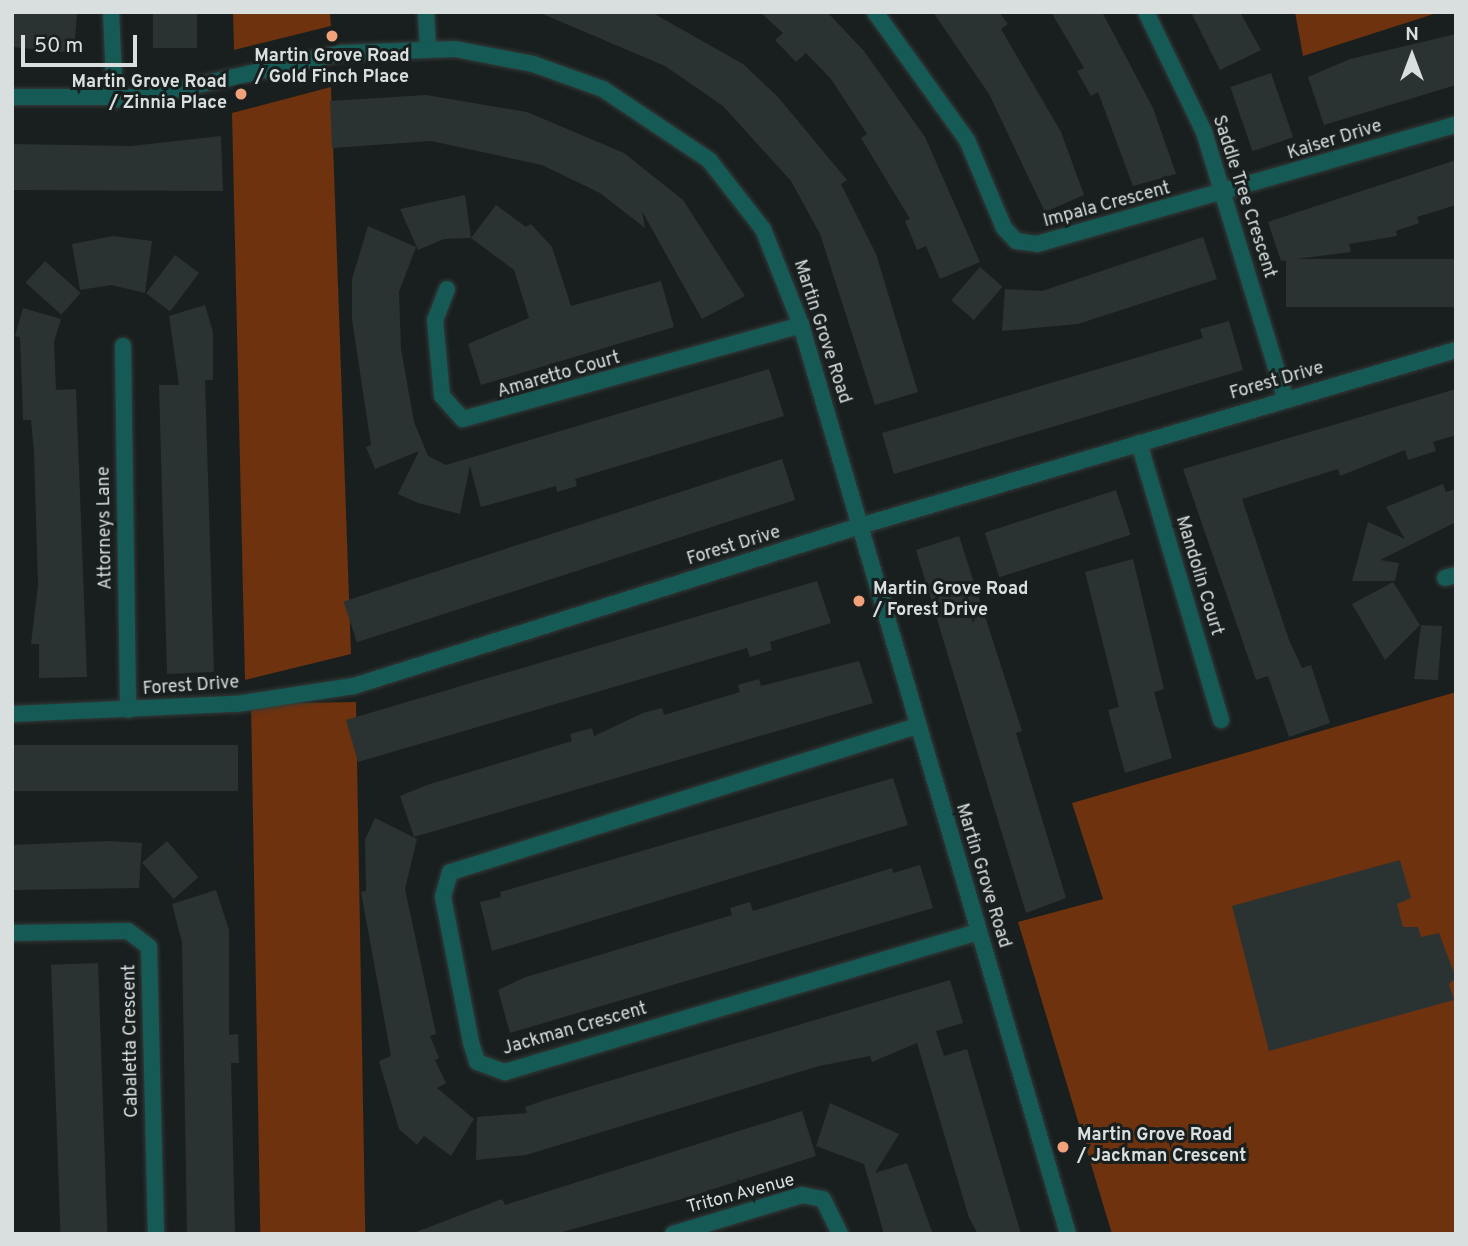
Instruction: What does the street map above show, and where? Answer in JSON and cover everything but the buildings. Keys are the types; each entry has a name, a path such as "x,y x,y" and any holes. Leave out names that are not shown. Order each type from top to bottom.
{"street":[{"path":"111,12 115,100"},
{"path":"426,12 428,49"},
{"name":"Impala Crescent","path":"875,12 967,140 1004,228 1016,240 1037,244 1224,194"},
{"name":"Saddle Tree Crescent","path":"1146,12 1188,92 1224,194 1286,400"},
{"name":"Martin Grove Road","path":"12,97 115,100 179,92 341,53 428,49 484,53 562,72 641,108 679,134 731,183 763,229 801,325 1068,1234"},
{"name":"Kaiser Drive","path":"1224,194 1456,125"},
{"name":"Amaretto Court","path":"447,289 435,320 442,396 463,419 801,325"},
{"name":"Attorneys Lane","path":"123,346 128,710"},
{"name":"Forest Drive","path":"12,713 236,704 354,686 860,526 1456,350"},
{"name":"Mandolin Court","path":"1139,443 1221,720"},
{"name":"Jackman Crescent","path":"917,726 450,872 443,897 471,1043 477,1062 505,1072 978,932"},
{"name":"Cabaletta Crescent","path":"12,933 128,931 149,947 156,1234"},
{"name":"Triton Avenue","path":"673,1234 802,1195 823,1199 840,1234"}],"shaded area":[{"path":"233,12 330,12 331,26 234,50"},
{"path":"1295,12 1440,12 1303,56"},
{"path":"331,87 351,654 245,680 232,113"},
{"path":"1456,692 1456,1234 1112,1234 1018,922 1103,899 1072,803"},
{"path":"356,702 365,1234 260,1234 251,704"}],"place":[{"name":"Martin Grove Road / Gold Finch Place","path":"332,36"},
{"name":"Martin Grove Road / Zinnia Place","path":"241,94"},
{"name":"Martin Grove Road / Forest Drive","path":"859,601"},
{"name":"Martin Grove Road / Jackman Crescent","path":"1063,1147"}]}
